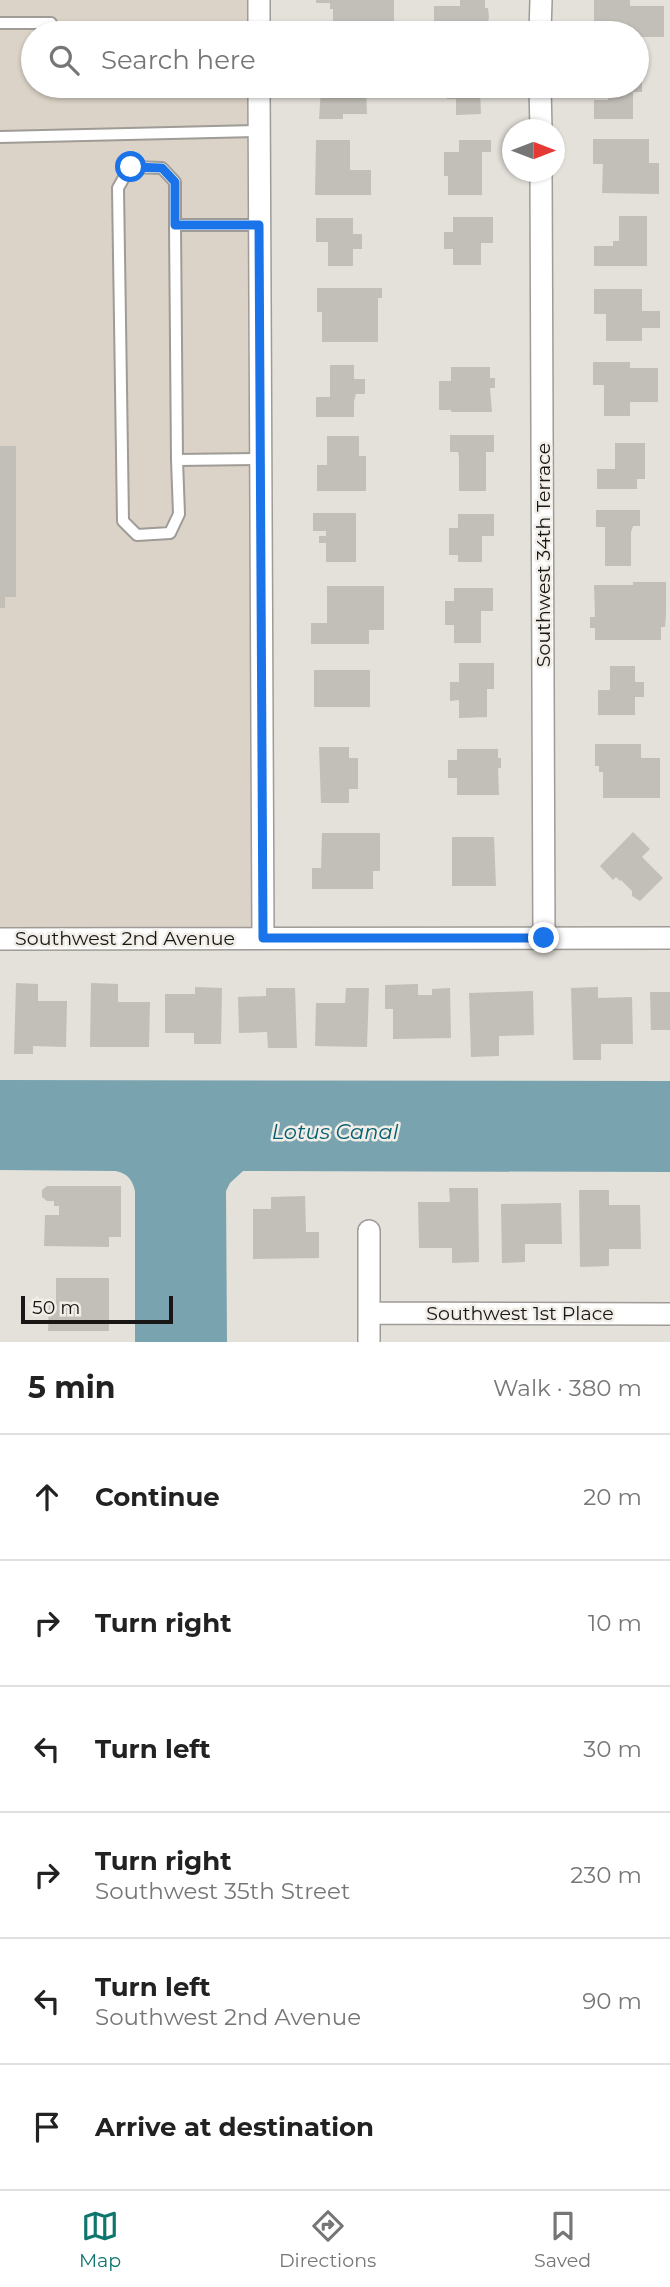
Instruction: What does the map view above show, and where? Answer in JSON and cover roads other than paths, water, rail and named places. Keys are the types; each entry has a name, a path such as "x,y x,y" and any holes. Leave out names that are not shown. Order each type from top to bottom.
{"street":[{"path":"259,21 260,0"},
{"path":"540,21 541,0"},
{"path":"259,98 263,938"},
{"path":"540,98 541,119"},
{"name":"Southwest 34th Terrace","path":"541,182 544,938"},
{"name":"Southwest 2nd Avenue","path":"0,939 670,939"},
{"path":"369,1231 369,1342"},
{"name":"Southwest 1st Place","path":"369,1313 670,1314"}],"lane":[{"path":"0,23 21,23"},
{"path":"0,137 259,131"},
{"path":"131,167 162,168 175,182 175,225 179,513 170,533 137,536 123,521 118,188 131,167"},
{"path":"175,225 259,225"},
{"path":"177,460 260,459"}],"water":[{"name":"Lotus Canal","path":"0,1080 670,1081 670,1172 243,1171 230,1183 226,1191 227,1342 135,1342 135,1191 132,1183 126,1175 116,1171 0,1170"}]}
